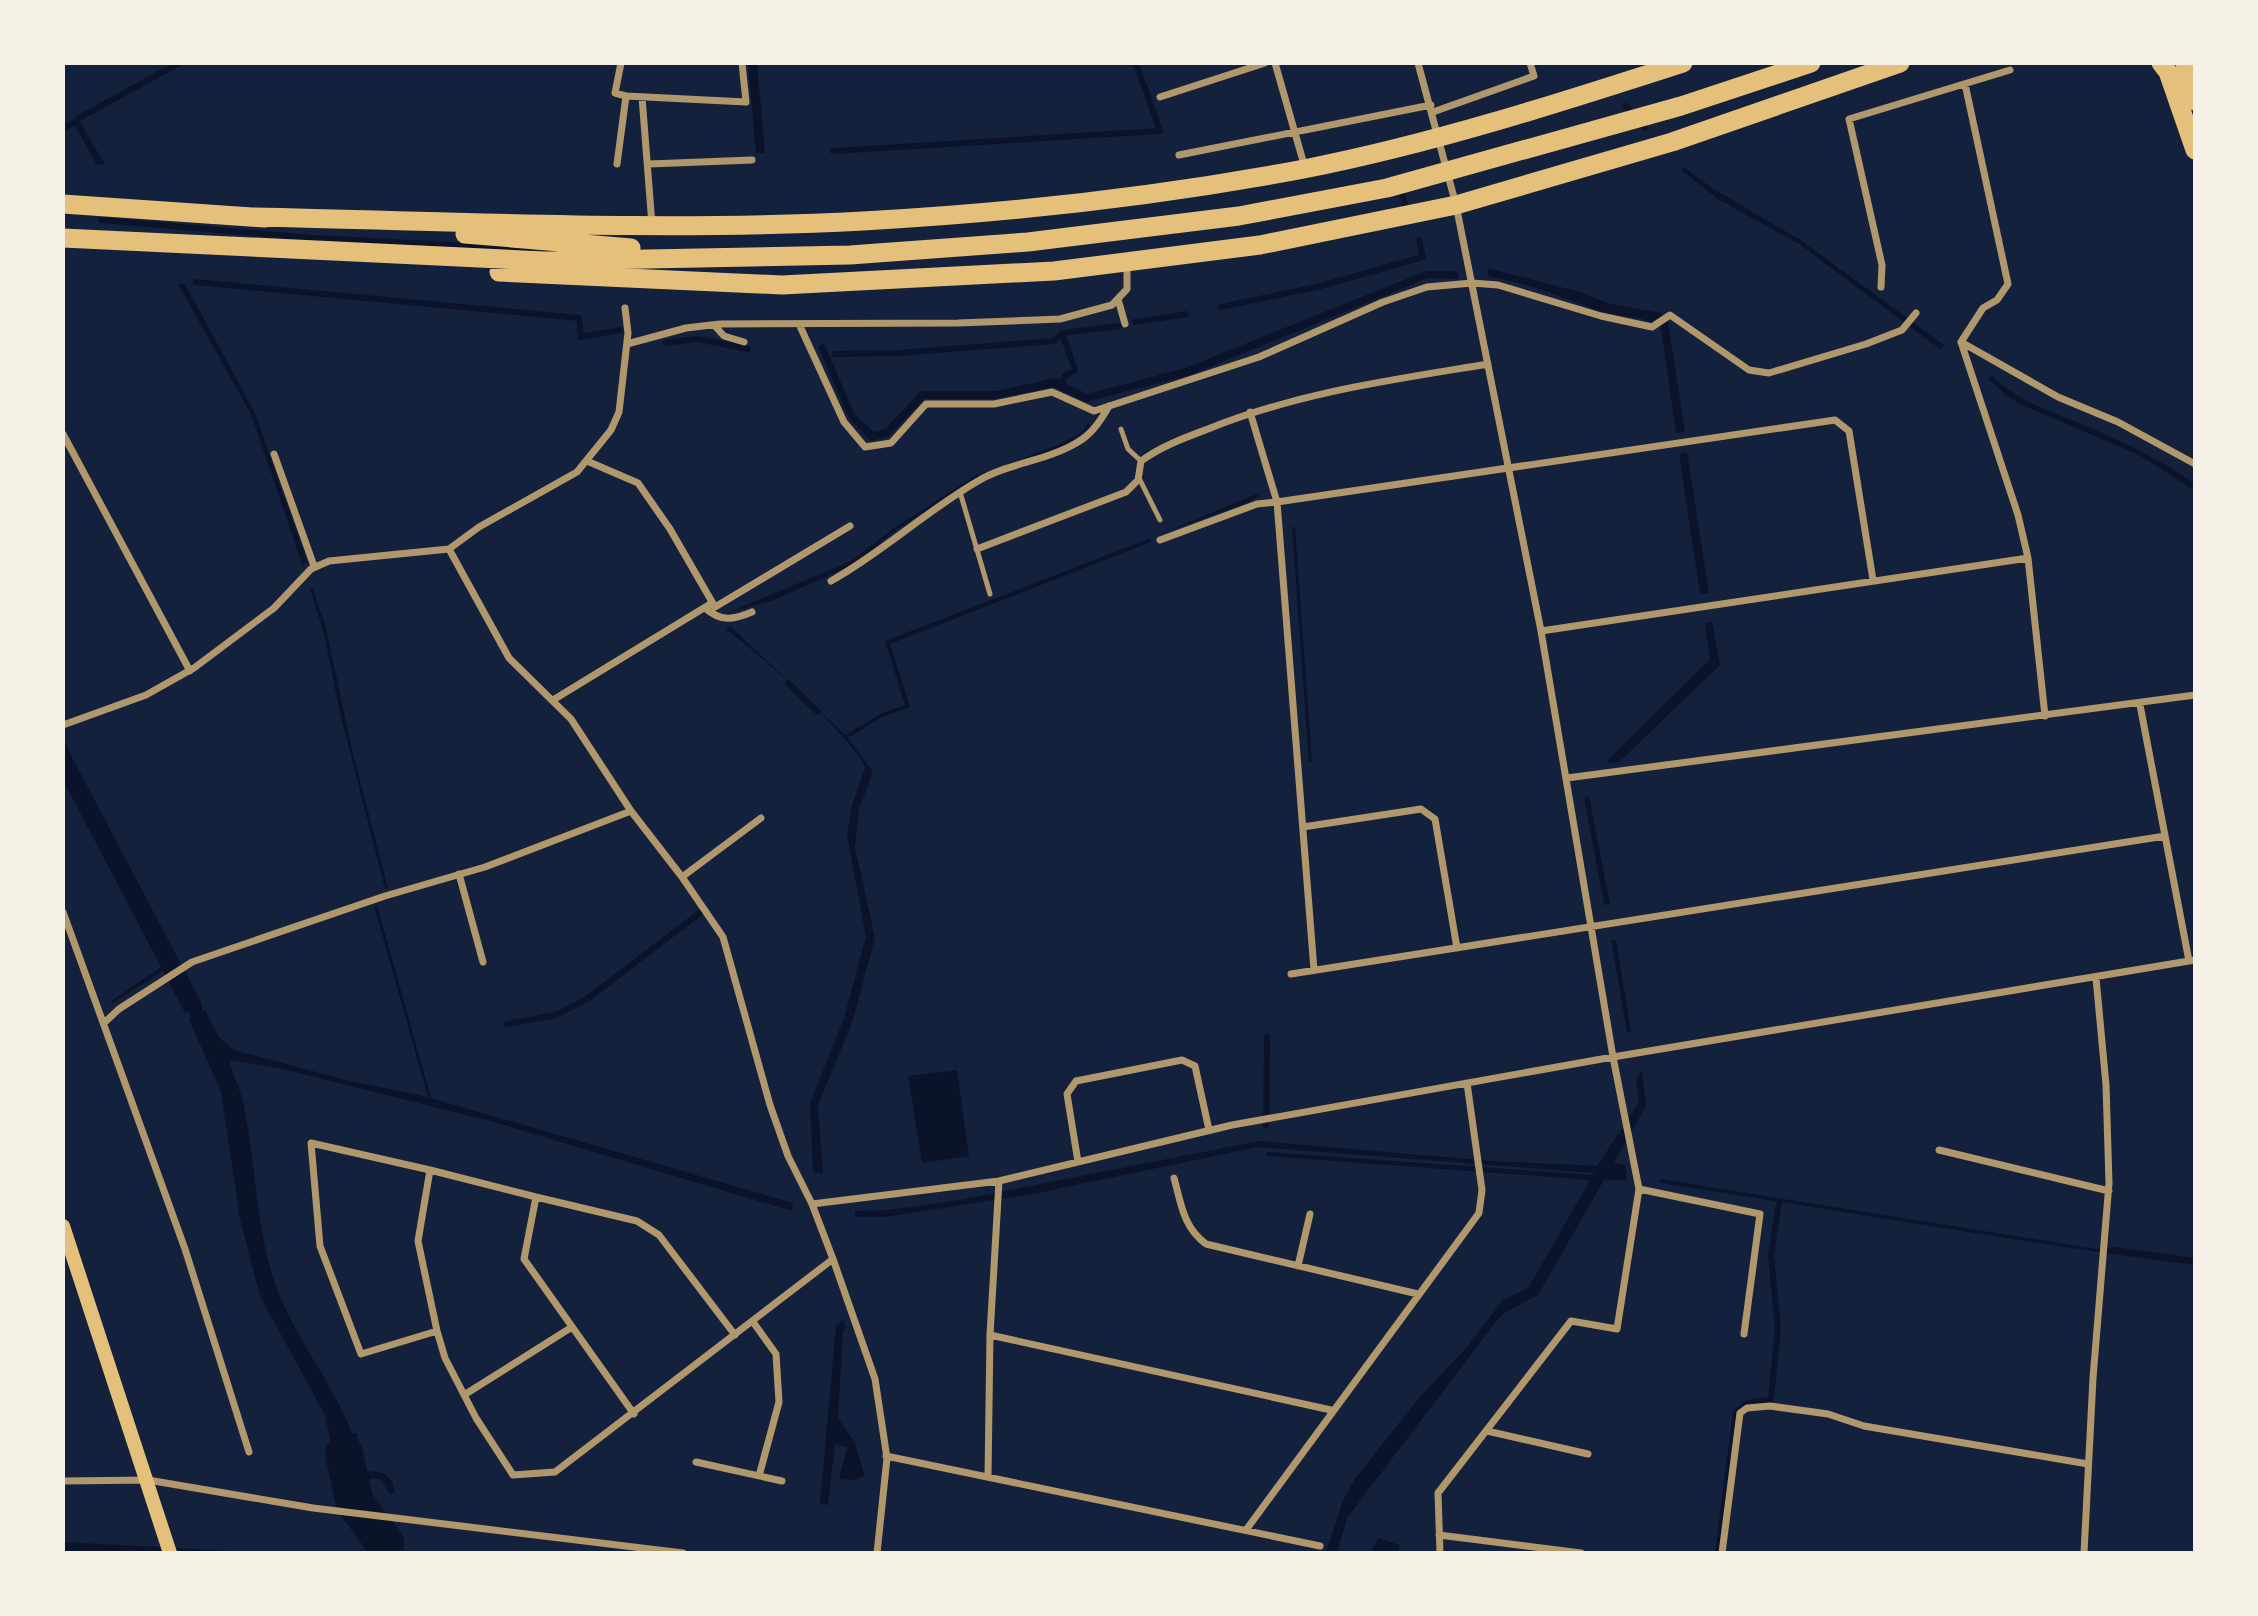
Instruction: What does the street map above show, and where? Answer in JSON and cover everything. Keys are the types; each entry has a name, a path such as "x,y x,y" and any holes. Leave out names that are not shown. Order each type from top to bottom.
{"highway":[{"path":"252,217 652,225 862,221 1009,209 1305,169 1440,136 1683,63"},
{"path":"63,238 444,258 571,261 719,255 850,255 1028,243 1239,216 1387,188 1681,106 1811,63"},
{"path":"444,258 478,270 782,285 1054,271 1127,264 1260,245 1457,205 1672,142 1900,63"},
{"path":"2161,63 2168,72 2195,150"},
{"path":"2189,68 2195,101"},
{"path":"63,204 719,255"}],"main road":[{"path":"63,1226 170,1553"}],"street":[{"path":"621,63 615,93 626,96 746,102 743,63"},
{"path":"1160,97 1265,63"},
{"path":"1275,63 1305,169"},
{"path":"1418,63 1457,205 1541,631 1613,1057 1639,1189 1617,1329 1571,1321 1438,1493 1440,1553"},
{"path":"1179,155 1432,108 1534,76 1530,63"},
{"path":"1881,287 1882,265 1849,119 2010,70"},
{"path":"1961,342 1983,308 1997,300 2008,284 1965,84"},
{"path":"617,164 626,96"},
{"path":"642,97 652,225"},
{"path":"649,164 752,160"},
{"path":"627,344 686,328 714,325 1060,319 1112,305 1127,289 1127,264"},
{"path":"799,324 844,422 865,447 891,443 926,404 995,404 1052,392 1094,411 1259,357 1409,292 1427,287 1472,283 1525,292 1601,316 1652,327 1670,315 1749,370 1769,373 1866,344 1902,330 1916,313"},
{"path":"1118,299 1125,324"},
{"path":"63,715 66,724 146,695 190,671 274,608 314,566 329,561 449,549 479,527 563,481 587,461 620,412 627,344 625,308"},
{"path":"714,325 724,336 744,342"},
{"path":"1961,342 2058,397 2118,422 2195,464"},
{"path":"1961,342 2018,515 2028,558 2045,716"},
{"path":"977,549 1126,492 1139,478 1141,461 1158,449 1250,412 1330,390 1488,364"},
{"path":"831,581 861,564 960,492 995,473 1078,442 1100,422 1109,405"},
{"path":"1250,412 1278,502 1314,970"},
{"path":"1160,540 1257,504 1835,420 1849,431 1874,580"},
{"path":"63,434 190,671"},
{"path":"274,454 314,566"},
{"path":"587,461 638,483 670,529 715,607 850,526"},
{"path":"449,549 509,658 572,719 631,811 716,925 728,950 770,1105 788,1156 812,1204 875,1380 886,1456 877,1553"},
{"path":"1541,631 2028,558"},
{"path":"553,701 712,603"},
{"path":"705,608 715,617 726,620 752,612"},
{"path":"1567,778 2140,705 2195,695"},
{"path":"812,1204 999,1181 1209,1130 1613,1057 2192,961 2140,705"},
{"path":"1303,827 1420,809 1435,819 1457,948"},
{"path":"104,1023 119,1009 192,962 385,895 485,867 631,811"},
{"path":"682,877 761,818"},
{"path":"1291,974 2165,836"},
{"path":"459,874 483,962"},
{"path":"63,912 185,1249 249,1452"},
{"path":"2084,1553 2088,1464 2109,1191 2106,1086 2096,978"},
{"path":"1078,1162 1066,1094 1076,1080 1182,1060 1195,1066 1209,1130"},
{"path":"1246,1530 1331,1410 1479,1213 1482,1201 1467,1083"},
{"path":"437,1331 361,1354 320,1246 311,1143 638,1221 659,1236 735,1335"},
{"path":"1939,1150 2109,1191"},
{"path":"430,1170 418,1241 437,1331 445,1358 464,1395 513,1475 555,1472 833,1259"},
{"path":"1174,1178 1186,1222 1194,1235 1206,1244 1418,1294"},
{"path":"988,1477 990,1335 999,1181"},
{"path":"1639,1189 1760,1214 1744,1334"},
{"path":"536,1197 524,1259 634,1414"},
{"path":"1298,1266 1310,1214"},
{"path":"753,1322 776,1354 779,1402 759,1476"},
{"path":"464,1395 572,1327"},
{"path":"990,1335 1331,1410"},
{"path":"1722,1553 1740,1413 1747,1408 1770,1406 1828,1414 1864,1426 2088,1464"},
{"path":"1487,1431 1588,1454"},
{"path":"886,1456 1320,1546"},
{"path":"696,1462 782,1481"},
{"path":"63,1481 148,1480 313,1508 683,1553"},
{"path":"1439,1535 1581,1553"}],"lane":[{"path":"1121,429 1128,449 1141,461"},
{"path":"1139,478 1160,520"},
{"path":"960,492 990,594"}],"water":[{"path":"748,63 757,63 765,153 756,153"},
{"path":"77,118 105,164 97,165 75,126 63,132 63,125"},
{"path":"1685,168 1712,188 1802,241 1944,345 1940,349 1799,244 1718,199 1680,169"},
{"path":"1487,268 1580,292 1610,304 1661,313 1668,322 1685,432 1676,433 1661,328 1648,321 1611,314 1533,287 1489,277"},
{"path":"1426,271 1457,271 1459,279 1428,278 1190,375 1085,402 1054,387 995,399 924,399 889,436 871,441 849,418 818,346 824,343 855,415 874,432 885,429 921,391 996,391 1055,378 1087,394 1185,368"},
{"path":"178,284 185,284 255,413 307,562 302,564 251,414"},
{"path":"1992,376 2026,400 2158,460 2195,484 2195,491 2141,456 2022,405 2007,396 1989,379"},
{"path":"1088,423 1090,427 1064,446 975,479 896,530 854,564 774,600 725,614 851,561 894,528 975,476 1063,443 1083,431"},
{"path":"1687,452 1709,593 1700,594 1679,454"},
{"path":"1257,494 1259,496 1249,502 1158,535"},
{"path":"1292,527 1295,527 1312,762 1309,763"},
{"path":"1151,538 1151,542 890,644 910,707 882,717 848,738 873,772 859,809 855,847 875,938 852,1023 818,1105 823,1174 813,1171 810,1103 844,1018 866,937 847,836 852,805 865,767 823,715 726,630 730,626 845,735 882,713 905,705 885,641"},
{"path":"312,587 325,624 354,758 388,888 385,889 339,709 325,638 310,588"},
{"path":"1712,622 1720,665 1618,763 1606,762 1710,659 1705,623"},
{"path":"63,740 202,1004 202,1011 205,1010 219,1037 234,1050 350,1081 428,1097 374,906 377,905 431,1098 793,1203 792,1211 494,1122 279,1068 229,1060 244,1104 263,1238 274,1280 291,1320 352,1433 357,1433 366,1474 370,1471 383,1473 392,1481 395,1492 390,1495 382,1480 372,1478 357,1488 363,1505 338,1504 342,1496 328,1449 332,1448 325,1415 260,1296 240,1219 221,1092 189,1019 189,1012 185,1013 163,971 113,1003 111,1001 161,967 63,780"},
{"path":"1589,796 1610,904 1604,905 1584,797"},
{"path":"1611,940 1616,940 1631,1031 1627,1032"},
{"path":"957,1070 969,1156 922,1163 908,1076"},
{"path":"1642,1070 1646,1106 1614,1163 1625,1165 1627,1180 1604,1180 1538,1295 1503,1314 1494,1324 1347,1518 1337,1553 1326,1553 1343,1500 1355,1479 1417,1400 1468,1346 1502,1301 1529,1287 1590,1180 1267,1156 1267,1152 1594,1173 1258,1147 1038,1193 885,1217 855,1217 855,1211 887,1210 954,1201 1259,1141 1492,1161 1597,1166 1639,1102 1636,1079"},
{"path":"1660,1179 2096,1249 2116,1247 2195,1258 2195,1265 1660,1183"},
{"path":"843,1320 846,1328 843,1330 838,1418 854,1441 865,1476 854,1480 839,1479 847,1447 835,1444 828,1505 820,1504 836,1325"},
{"path":"1378,1538 1400,1545 1398,1549 1401,1553 1371,1553"},
{"path":"63,1542 272,1553 63,1553"}],"waterway":[{"path":"79,118 179,63"},
{"path":"833,151 1160,131 1136,63"},
{"path":"1626,106 1645,128"},
{"path":"1401,189 1405,206"},
{"path":"101,220 313,238 529,249"},
{"path":"1221,307 1317,287 1423,257 1419,240"},
{"path":"196,282 579,318 581,337 620,330"},
{"path":"1135,322 1186,314"},
{"path":"835,354 899,353 1054,341 1062,333 1120,326"},
{"path":"1060,385 1065,376 1075,370 1062,333"},
{"path":"665,343 697,339 748,349"},
{"path":"788,683 818,712"},
{"path":"507,1024 556,1015 587,999 701,912"},
{"path":"1266,1125 1267,1037"},
{"path":"1718,1553 1736,1412 1748,1403 1771,1400 1778,1328 1771,1255 1779,1203"},
{"path":"344,1454 355,1503 385,1543 384,1553"}]}
